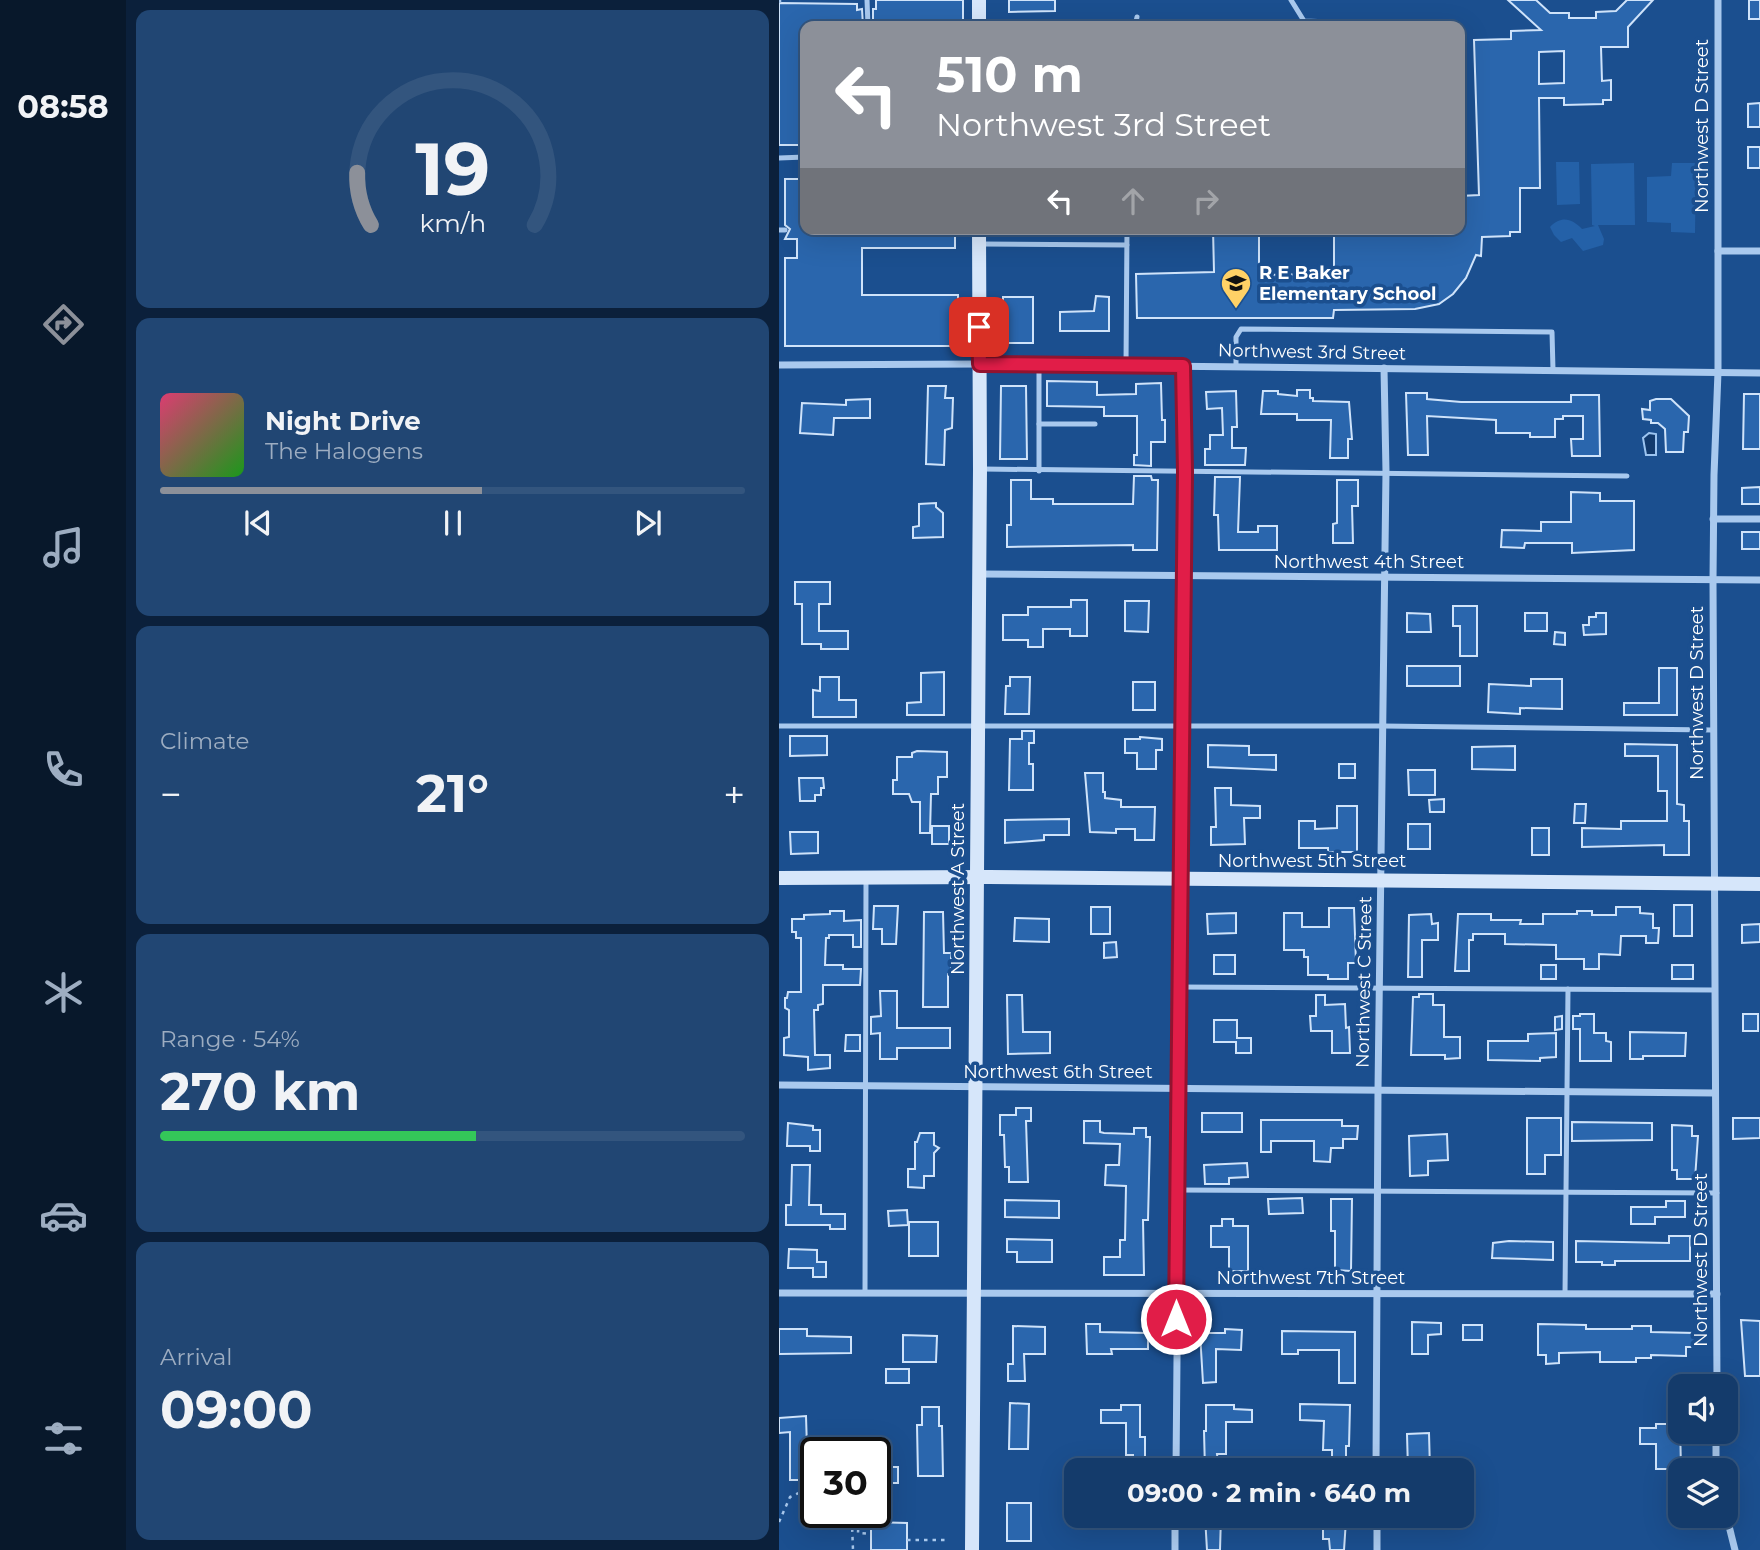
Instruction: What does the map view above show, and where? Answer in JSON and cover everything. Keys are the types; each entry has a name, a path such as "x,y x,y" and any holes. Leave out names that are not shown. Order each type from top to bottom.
{"street":[{"path":"979,0 979,21"},
{"name":"Northwest D Street","path":"1717,1374 1713,519 1718,372 1718,0"},
{"name":"Northwest A Street","path":"972,1550 980,469 979,235"},
{"path":"1718,251 1760,251"},
{"name":"Northwest 3rd Street","path":"779,365 980,364 1760,373"},
{"path":"1176,1458 1185,472 1183,366"},
{"name":"Northwest C Street","path":"1376,1458 1385,368"},
{"path":"1713,519 1760,519"},
{"name":"Northwest 4th Street","path":"978,574 1760,580"},
{"name":"Northwest 5th Street","path":"779,878 977,877 1760,884"},
{"name":"Northwest 6th Street","path":"779,1085 1715,1093"},
{"name":"Northwest 7th Street","path":"779,1293 1717,1294"},
{"path":"1175,1528 1175,1550"},
{"path":"1377,1528 1377,1550"},
{"path":"1730,1528 1735,1550"}],"lane":[{"path":"867,0 868,21"},
{"path":"1291,0 1303,21"},
{"path":"1136,21 1137,17"},
{"path":"779,158 800,158"},
{"path":"979,235 1127,245"},
{"path":"1126,366 1127,235"},
{"path":"1236,367 1236,337 1241,329 1552,332 1553,370"},
{"path":"1039,365 1039,471"},
{"path":"1039,424 1095,424"},
{"path":"980,469 1627,476"},
{"path":"779,726 1383,726 1713,730"},
{"path":"865,1293 866,878"},
{"path":"1179,987 1715,990"},
{"path":"1565,1294 1568,989"},
{"path":"1177,1190 1717,1193"}],"path":[{"path":"779,1522 790,1497 800,1492"},
{"path":"852,1528 853,1550"},
{"path":"858,1528 858,1533 871,1534"},
{"path":"907,1540 946,1539"}],"shaded area":[{"path":"1556,162 1579,162 1580,204 1557,205"},
{"path":"1634,163 1635,225 1598,225 1604,239 1603,245 1583,251 1572,238 1561,242 1554,235 1550,227 1563,220 1571,221 1582,229 1595,226 1592,225 1591,164"},
{"path":"1672,163 1696,163 1695,233 1671,232 1671,223 1647,222 1647,177 1671,176"},
{"path":"1649,433 1656,434 1656,455 1646,455 1643,438"}],"building":[{"path":"876,0 963,0 963,21 873,21 873,9 876,9"},
{"path":"1009,0 1055,0 1055,11 1009,12"},
{"path":"1508,0 1536,0 1550,13 1569,13 1569,18 1596,18 1596,12 1616,11 1627,0 1653,0 1628,27 1628,47 1601,47 1602,81 1611,80 1611,100 1603,100 1603,104 1564,105 1564,98 1539,98 1540,188 1520,188 1520,232 1510,232 1510,236 1482,237 1481,256 1476,255 1466,278 1453,294 1439,304 1415,309 1334,310 1333,318 1137,318 1136,274 1214,272 1213,235 1259,235 1259,275 1334,274 1334,235 1465,235 1465,196 1479,195 1474,40 1511,39 1511,31 1541,30","holes":["1564,51 1564,83 1539,84 1539,52"]},
{"path":"1749,0 1760,0 1760,19 1749,19"},
{"path":"779,3 857,4 857,10 862,9 863,21 800,21 800,145 779,145"},
{"path":"1760,103 1760,127 1748,127 1748,104"},
{"path":"1748,147 1760,147 1760,168 1748,168"},
{"path":"785,179 800,179 800,235 955,236 955,248 862,248 862,295 958,295 959,346 785,346 785,258 797,258 797,239 785,239 790,229 785,225"},
{"path":"1096,296 1109,297 1109,331 1060,331 1060,312 1094,311"},
{"path":"1003,297 1033,297 1033,343 1003,343"},
{"path":"1047,381 1097,382 1097,395 1136,394 1136,384 1161,383 1165,442 1151,442 1151,466 1134,465 1134,455 1137,455 1137,416 1104,416 1104,407 1047,406"},
{"path":"928,386 946,386 945,398 953,398 952,428 945,430 944,465 926,464"},
{"path":"1001,386 1026,386 1027,459 1000,459"},
{"path":"1297,390 1310,390 1310,398 1313,398 1313,401 1349,402 1352,439 1348,439 1348,458 1330,458 1331,420 1297,420 1297,414 1261,414 1263,391 1278,391 1278,394 1297,396"},
{"path":"1236,391 1237,427 1232,427 1232,448 1246,448 1245,465 1205,465 1205,449 1210,449 1210,435 1223,435 1222,408 1207,409 1206,392"},
{"path":"1406,393 1427,393 1427,399 1461,402 1571,402 1571,395 1599,395 1600,456 1572,456 1571,439 1583,439 1583,416 1563,416 1563,419 1555,419 1555,437 1530,437 1530,433 1496,433 1496,420 1427,416 1428,455 1408,455"},
{"path":"1744,394 1760,394 1760,449 1743,449"},
{"path":"870,399 870,418 834,418 833,435 800,433 802,403 846,405 846,400"},
{"path":"1671,399 1689,416 1688,432 1684,432 1683,452 1666,452 1665,429 1658,423 1643,419 1642,409 1650,410 1650,401"},
{"path":"1134,476 1151,476 1152,480 1158,480 1157,550 1133,550 1133,545 1007,547 1007,525 1011,525 1011,480 1031,480 1031,499 1053,499 1053,504 1133,504"},
{"path":"1215,477 1240,477 1238,532 1258,532 1258,526 1277,526 1277,550 1219,550 1218,515 1214,515"},
{"path":"1337,480 1358,480 1358,506 1352,506 1353,543 1333,543 1333,524 1337,523"},
{"path":"1760,487 1760,504 1742,504 1742,488"},
{"path":"1571,492 1600,493 1600,501 1634,501 1634,550 1572,553 1572,543 1525,543 1524,548 1501,547 1502,530 1541,531 1541,522 1571,522"},
{"path":"936,503 936,507 943,513 943,537 913,538 913,527 919,526 919,504"},
{"path":"1742,532 1760,532 1760,549 1742,549"},
{"path":"795,582 830,582 830,604 819,604 819,631 848,631 848,649 821,649 821,644 802,644 802,604 795,604"},
{"path":"1071,600 1087,600 1087,636 1070,636 1070,629 1043,629 1043,647 1028,647 1028,640 1003,640 1003,615 1028,615 1028,607 1071,607"},
{"path":"1125,601 1149,601 1148,632 1125,631"},
{"path":"1453,606 1477,606 1477,656 1460,656 1460,626 1453,626"},
{"path":"1407,613 1430,614 1431,632 1407,632"},
{"path":"1525,613 1547,613 1547,631 1525,631"},
{"path":"1596,613 1606,613 1606,634 1584,635 1583,625 1589,625 1589,617 1596,617"},
{"path":"1555,632 1565,633 1565,645 1554,644"},
{"path":"1407,666 1460,666 1460,686 1407,686"},
{"path":"1659,668 1677,668 1677,715 1624,715 1624,703 1659,703"},
{"path":"944,672 944,715 907,715 907,703 921,702 921,673"},
{"path":"820,677 839,677 839,700 856,700 856,717 813,717 813,690 820,691"},
{"path":"1010,677 1030,677 1029,714 1005,714 1006,686 1010,686"},
{"path":"1531,679 1562,679 1562,709 1520,708 1520,714 1488,712 1489,684 1531,686"},
{"path":"1133,682 1155,682 1155,710 1133,710"},
{"path":"1022,731 1034,731 1034,743 1029,743 1029,764 1033,764 1033,790 1009,790 1010,739 1022,739"},
{"path":"790,736 827,736 827,755 790,756"},
{"path":"1125,739 1162,739 1162,750 1156,750 1156,769 1137,769 1137,753 1125,753"},
{"path":"1625,744 1677,745 1677,804 1684,805 1684,821 1689,821 1689,855 1664,855 1664,845 1582,847 1582,828 1621,829 1621,821 1667,821 1667,791 1658,791 1658,756 1625,756"},
{"path":"1208,745 1249,746 1249,755 1276,755 1276,770 1208,767"},
{"path":"1515,746 1515,770 1472,769 1472,747"},
{"path":"947,752 947,777 938,777 938,794 931,794 930,833 920,833 920,802 912,802 909,794 893,794 893,780 897,780 897,757 912,757 912,753"},
{"path":"1339,764 1355,764 1355,778 1339,778"},
{"path":"1408,770 1435,770 1435,795 1409,795"},
{"path":"1085,773 1103,773 1105,798 1121,800 1121,807 1155,807 1154,840 1135,840 1135,829 1116,829 1116,833 1090,832"},
{"path":"799,778 823,778 824,788 821,788 821,795 815,795 815,801 800,801"},
{"path":"1215,788 1231,788 1231,805 1260,806 1260,818 1244,818 1245,844 1211,845 1211,827 1216,827"},
{"path":"1444,799 1444,812 1430,812 1429,800"},
{"path":"1575,804 1586,804 1585,823 1574,823"},
{"path":"1337,806 1357,806 1357,852 1299,848 1299,821 1315,821 1315,829 1337,828"},
{"path":"1069,819 1069,835 1044,835 1044,840 1005,843 1005,820"},
{"path":"1408,824 1430,824 1430,849 1408,849"},
{"path":"932,826 949,826 949,844 932,844"},
{"path":"1532,828 1549,828 1549,855 1532,855"},
{"path":"790,832 818,832 818,853 791,854"},
{"path":"1674,905 1692,905 1692,936 1674,936"},
{"path":"874,906 898,906 896,944 882,944 882,929 873,929"},
{"path":"1091,907 1110,907 1110,934 1091,934"},
{"path":"1616,907 1640,907 1640,913 1653,914 1653,928 1659,928 1658,943 1646,943 1646,936 1621,936 1620,955 1599,954 1599,969 1584,969 1584,959 1556,959 1556,945 1505,944 1505,934 1473,934 1473,940 1469,940 1469,971 1455,971 1458,914 1491,914 1491,920 1521,920 1520,924 1543,924 1543,914 1592,911 1592,915 1616,915"},
{"path":"1329,908 1354,908 1356,963 1348,963 1348,979 1308,975 1308,957 1304,957 1304,950 1284,950 1284,913 1302,913 1302,927 1329,927"},
{"path":"830,911 844,911 844,921 861,920 861,947 853,947 853,935 829,935 829,938 826,938 825,965 861,969 860,985 823,985 823,1004 818,1005 818,1010 814,1010 815,1055 830,1055 830,1068 808,1070 808,1057 784,1055 784,1038 789,1037 789,1010 785,1008 785,998 788,992 801,992 801,938 796,938 796,932 792,932 792,919 804,919 804,915 830,914"},
{"path":"924,912 943,912 944,953 951,953 948,1007 923,1007"},
{"path":"1236,913 1236,933 1208,934 1207,914"},
{"path":"1431,914 1432,924 1438,923 1438,940 1422,940 1422,977 1408,977 1409,915"},
{"path":"1015,918 1049,919 1049,942 1014,941"},
{"path":"1760,924 1760,942 1742,943 1742,925"},
{"path":"1116,942 1117,957 1104,958 1104,943"},
{"path":"1214,955 1235,955 1235,974 1214,974"},
{"path":"1541,965 1556,965 1556,979 1541,979"},
{"path":"1672,965 1693,965 1693,979 1672,979"},
{"path":"880,991 897,991 897,1028 950,1028 950,1048 897,1048 897,1059 880,1059 880,1033 871,1034 871,1017 881,1016"},
{"path":"1419,994 1433,994 1433,1005 1444,1005 1444,1037 1460,1037 1460,1058 1411,1055 1413,997 1419,997"},
{"path":"1007,995 1022,995 1023,1032 1050,1032 1050,1053 1008,1054"},
{"path":"1316,995 1325,995 1325,1005 1345,1004 1350,1053 1332,1053 1332,1031 1311,1031 1310,1016 1316,1016"},
{"path":"1594,1014 1594,1033 1606,1033 1606,1041 1611,1042 1611,1061 1580,1061 1580,1029 1573,1029 1573,1016"},
{"path":"1743,1014 1758,1014 1758,1031 1743,1031"},
{"path":"1562,1016 1562,1029 1555,1030 1555,1017"},
{"path":"1214,1020 1237,1020 1237,1038 1251,1038 1251,1053 1236,1053 1236,1042 1214,1042"},
{"path":"1630,1032 1686,1033 1685,1056 1643,1056 1643,1059 1630,1059"},
{"path":"1556,1033 1556,1057 1540,1058 1540,1061 1488,1060 1488,1041 1528,1041 1528,1034"},
{"path":"846,1035 860,1035 860,1051 845,1051"},
{"path":"1016,1108 1031,1108 1031,1121 1026,1121 1028,1182 1009,1182 1009,1167 1005,1167 1000,1115 1016,1115"},
{"path":"1202,1113 1242,1113 1242,1132 1202,1132"},
{"path":"1527,1118 1561,1118 1561,1155 1545,1155 1545,1174 1527,1174"},
{"path":"1733,1118 1760,1118 1760,1138 1733,1139"},
{"path":"1261,1120 1342,1120 1342,1126 1358,1126 1357,1139 1343,1139 1343,1148 1331,1148 1330,1162 1314,1161 1314,1141 1271,1141 1271,1152 1261,1152"},
{"path":"1084,1121 1100,1121 1100,1132 1104,1133 1134,1134 1134,1128 1146,1128 1146,1137 1150,1137 1148,1220 1143,1220 1144,1275 1104,1275 1104,1257 1120,1257 1120,1240 1125,1240 1126,1186 1105,1185 1106,1165 1119,1165 1120,1144 1084,1143"},
{"path":"1572,1122 1652,1123 1652,1140 1572,1141"},
{"path":"788,1123 813,1126 813,1130 820,1130 820,1151 810,1151 810,1146 787,1146"},
{"path":"1672,1125 1692,1126 1692,1136 1698,1136 1695,1179 1677,1179 1677,1170 1672,1170"},
{"path":"920,1133 934,1133 934,1145 939,1148 934,1153 934,1176 924,1176 924,1188 908,1187 908,1169 915,1169 915,1142"},
{"path":"1447,1134 1448,1160 1428,1161 1428,1175 1410,1176 1409,1136"},
{"path":"1247,1163 1248,1177 1229,1178 1229,1184 1205,1184 1204,1165"},
{"path":"792,1165 810,1165 809,1205 821,1205 821,1214 845,1214 845,1229 830,1229 830,1225 786,1225 786,1205 791,1205"},
{"path":"1302,1198 1303,1213 1269,1214 1268,1199"},
{"path":"1331,1199 1352,1199 1351,1271 1335,1270 1335,1231 1331,1231"},
{"path":"1005,1200 1059,1201 1059,1218 1005,1217"},
{"path":"1666,1201 1685,1201 1685,1217 1655,1217 1655,1224 1631,1224 1631,1207 1666,1207"},
{"path":"907,1210 908,1225 889,1226 888,1211"},
{"path":"1222,1219 1233,1219 1233,1226 1248,1226 1248,1271 1229,1271 1229,1247 1211,1247 1211,1226 1222,1226"},
{"path":"909,1222 938,1222 938,1256 909,1256"},
{"path":"1669,1236 1690,1236 1690,1261 1615,1261 1615,1265 1576,1262 1576,1241 1669,1243"},
{"path":"1007,1239 1052,1240 1052,1262 1017,1262 1017,1252 1007,1252"},
{"path":"1553,1242 1553,1260 1492,1258 1493,1243"},
{"path":"789,1249 817,1250 817,1262 826,1262 826,1277 813,1277 813,1268 788,1268"},
{"path":"1741,1320 1760,1321 1760,1376 1745,1376"},
{"path":"1412,1322 1441,1323 1441,1334 1428,1335 1428,1354 1412,1354"},
{"path":"1086,1324 1100,1324 1100,1332 1148,1333 1148,1349 1111,1349 1112,1354 1087,1354"},
{"path":"1538,1324 1586,1325 1586,1329 1632,1329 1632,1326 1651,1326 1651,1332 1695,1333 1695,1347 1686,1347 1686,1356 1651,1355 1651,1358 1636,1358 1636,1362 1600,1362 1600,1352 1559,1353 1559,1363 1546,1364 1546,1355 1538,1355"},
{"path":"1463,1325 1482,1325 1482,1340 1463,1340"},
{"path":"1013,1326 1045,1327 1045,1354 1024,1354 1025,1381 1008,1381 1008,1364 1013,1364"},
{"path":"779,1329 807,1329 807,1336 851,1337 851,1353 779,1354"},
{"path":"1225,1329 1242,1330 1241,1350 1216,1349 1216,1382 1203,1383 1200,1333 1225,1333"},
{"path":"1282,1331 1355,1332 1355,1383 1339,1383 1339,1350 1298,1350 1298,1354 1282,1354"},
{"path":"903,1335 937,1336 936,1362 903,1362"},
{"path":"886,1369 909,1369 909,1383 886,1383"},
{"path":"1010,1403 1029,1404 1028,1449 1009,1449"},
{"path":"1300,1404 1350,1405 1346,1458 1332,1458 1332,1450 1323,1450 1324,1421 1300,1420"},
{"path":"1121,1405 1140,1405 1140,1437 1145,1437 1145,1458 1126,1455 1126,1423 1101,1423 1101,1410 1121,1410"},
{"path":"1206,1405 1234,1405 1234,1409 1252,1410 1252,1422 1226,1422 1226,1454 1217,1454 1218,1458 1205,1458"},
{"path":"922,1407 939,1407 943,1476 918,1476 917,1425 922,1425"},
{"path":"806,1416 807,1437 800,1437 800,1480 790,1480 790,1432 779,1433 779,1418"},
{"path":"1656,1424 1668,1424 1668,1444 1680,1444 1681,1458 1668,1458 1668,1469 1656,1469 1656,1444 1640,1444 1640,1428 1656,1428"},
{"path":"1429,1433 1430,1458 1408,1458 1407,1434"},
{"path":"891,1467 898,1467 898,1483 891,1483"},
{"path":"1007,1503 1031,1503 1031,1541 1007,1541"},
{"path":"891,1523 907,1523 907,1550 871,1550 871,1528 891,1528"},
{"path":"1206,1528 1221,1528 1220,1550 1207,1550"},
{"path":"1323,1528 1345,1528 1344,1550 1330,1550 1329,1539 1323,1539"}],"place":[{"name":"R E Baker Elementary School","path":"1236,310"}],"route":[{"path":"979,327 980,364 1183,366 1185,472 1176,1319"}]}
